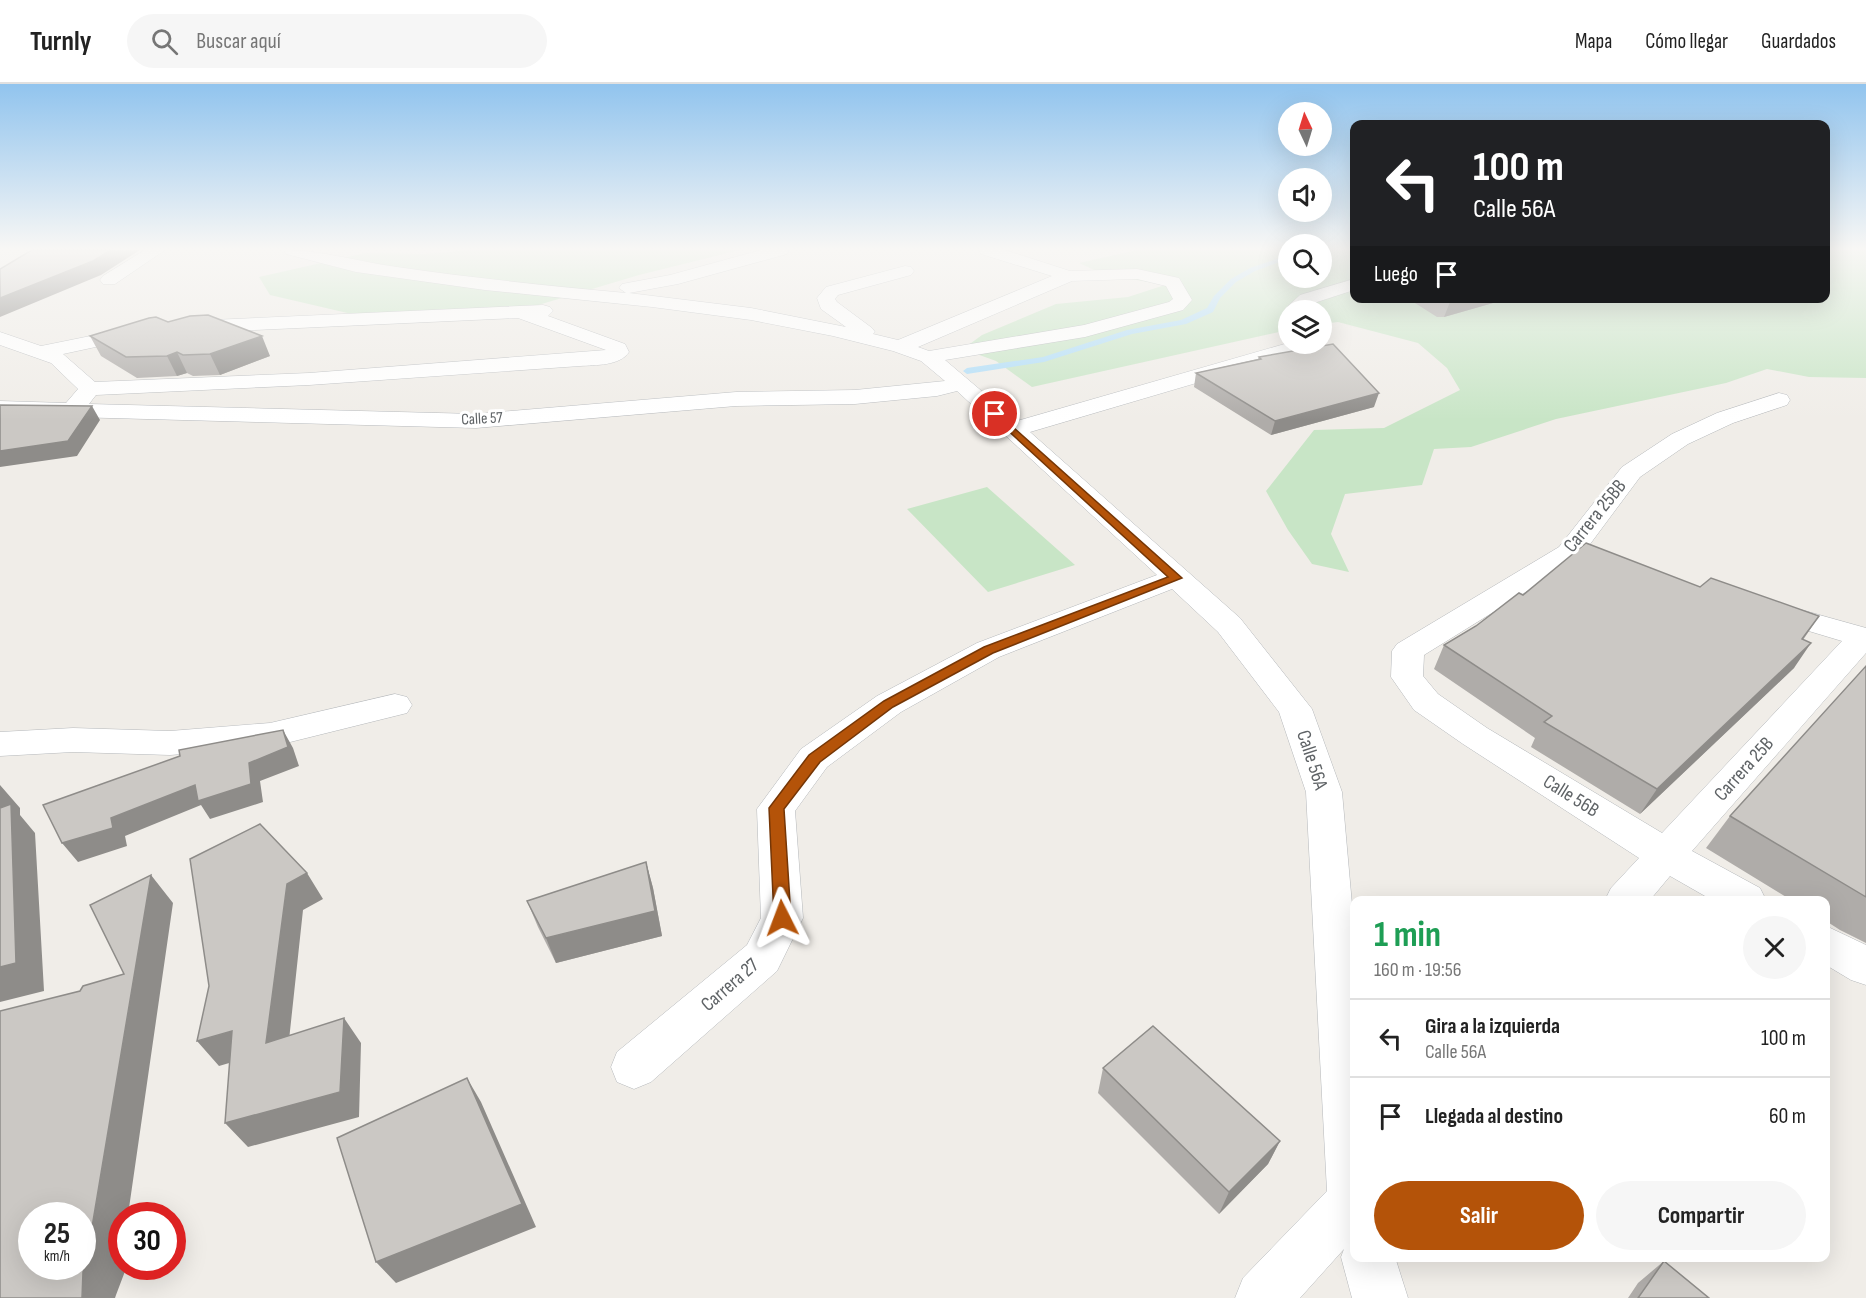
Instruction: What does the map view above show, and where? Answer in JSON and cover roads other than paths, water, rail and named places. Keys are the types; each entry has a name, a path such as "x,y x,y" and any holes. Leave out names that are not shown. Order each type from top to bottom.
{"street":[{"path":"171,328 522,313 591,307"},
{"path":"695,307 752,314 900,347 928,357 1085,332 1174,307"},
{"path":"830,307 878,342"},
{"path":"900,347 997,307"},
{"path":"0,338 58,359 90,389 298,380 607,357 619,352 618,348 609,344 522,313"},
{"path":"40,352 149,331"},
{"path":"1012,430 1278,353"},
{"name":"Calle 56A","path":"928,357 961,383 1228,625 1295,709 1324,792 1350,1149"},
{"name":"Calle 57","path":"0,408 476,421 736,399 855,397 937,389 961,383"},
{"path":"72,410 90,389"},
{"name":"Carrera 25BB","path":"1407,677 1408,651 1580,556 1631,472 1680,439 1725,418 1779,400"},
{"name":"Carrera 27","path":"634,1067 762,958 782,918 776,808 814,758 889,704 988,650 1176,578"},
{"path":"1750,604 1865,637"},
{"name":"Carrera 25B","path":"1629,896 1865,637"},
{"name":"Calle 56B","path":"1407,677 1426,702 1446,716 1666,855 1739,896"},
{"path":"0,744 73,740 170,742 270,735 395,705"},
{"path":"1830,946 1866,967"},
{"path":"1263,1298 1350,1208"},
{"path":"1369,1262 1380,1298"}],"waterway":[{"path":"967,371 1044,359 1130,332 1183,322 1210,310 1212,307"}]}
